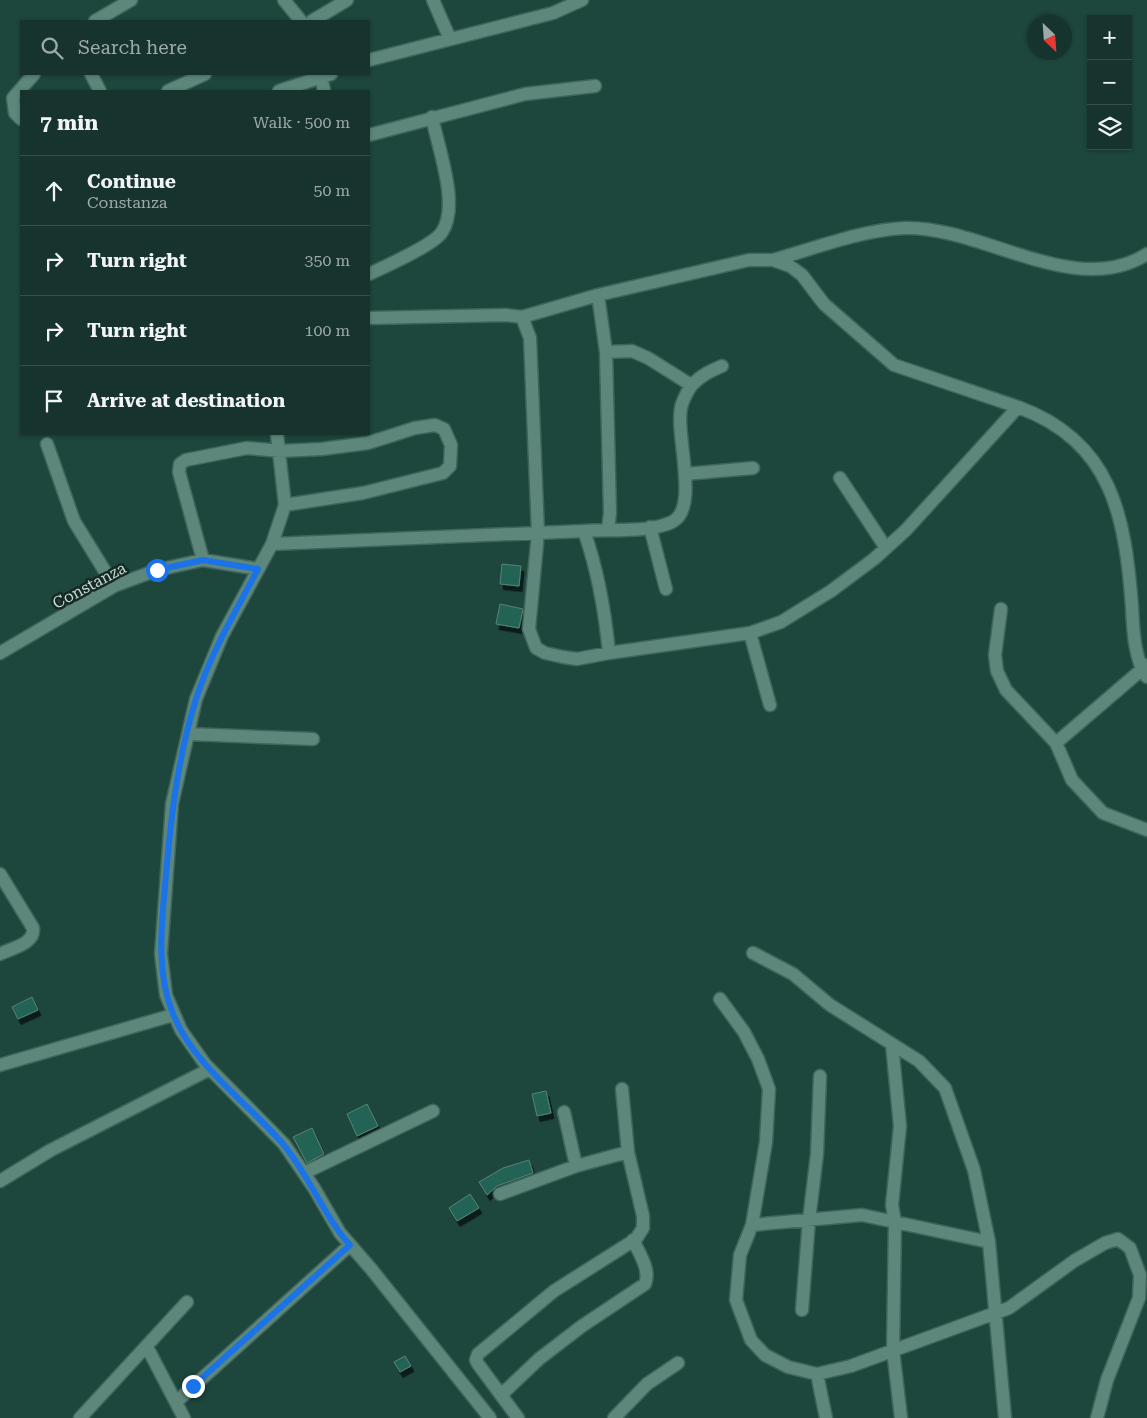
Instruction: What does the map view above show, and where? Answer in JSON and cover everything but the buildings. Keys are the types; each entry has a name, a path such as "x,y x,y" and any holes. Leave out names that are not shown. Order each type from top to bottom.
{"street":[{"path":"97,20 131,0"},
{"path":"284,0 300,20"},
{"path":"314,20 347,0"},
{"path":"433,0 450,39"},
{"path":"370,60 552,13 582,0"},
{"path":"20,118 15,113 13,98 33,75"},
{"path":"92,75 99,90"},
{"path":"170,90 202,75"},
{"path":"282,90 325,75 324,90"},
{"path":"370,135 525,94 595,86"},
{"path":"370,274 415,251 441,234 449,215 449,189 432,117"},
{"path":"370,318 506,314 522,317 598,295 749,260 773,260 875,232 906,228 939,231 1080,270 1122,267 1147,254"},
{"path":"773,260 790,266 802,275 824,304 894,366 1043,416 1073,438 1095,465 1113,494 1121,520 1130,583 1134,633 1145,671 1056,743"},
{"path":"598,295 606,352 610,513 608,530"},
{"path":"522,317 530,338 538,533 529,629 536,648 545,653 578,659 609,652 750,633 781,622 822,596 886,548 906,530 1018,407"},
{"path":"606,352 632,351 648,358 692,385"},
{"path":"272,544 650,528 671,522 678,518 683,510 685,474 681,432 681,405 692,385 702,375 722,366"},
{"path":"203,560 179,472 180,464 186,460 247,448 280,451 322,449 368,443 415,428 435,425 444,429 451,446 450,466 443,473 363,493 285,505"},
{"path":"277,435 285,505 272,544 222,636 196,699 172,804 162,920 161,954 166,995 181,1030 210,1068 284,1144 340,1233 490,1418"},
{"path":"47,444 74,521 114,586"},
{"path":"685,474 753,468"},
{"path":"840,478 886,548"},
{"path":"650,528 666,589"},
{"path":"584,531 597,573 609,652"},
{"name":"Constanza","path":"0,653 114,586 157,570 203,560 258,569"},
{"path":"1001,609 995,655 997,671 1006,690 1056,743 1072,780 1103,813 1147,830"},
{"path":"750,633 770,705"},
{"path":"188,734 313,739"},
{"path":"0,874 33,928 34,935 31,940 0,954"},
{"path":"753,953 793,974 830,1005 918,1061 945,1088 974,1170 989,1242 997,1314 999,1371 1005,1418"},
{"path":"720,999 744,1032 758,1058 769,1089 766,1142 752,1225 740,1255 736,1300 751,1340 764,1355 788,1366 817,1374 851,1366 997,1314 1009,1308 1074,1260 1105,1243 1118,1239 1130,1248 1140,1275 1139,1298 1107,1380 1097,1418"},
{"path":"0,1065 173,1015"},
{"path":"892,1045 900,1126 892,1205 895,1222 893,1350 901,1418"},
{"path":"0,1181 51,1150 210,1068"},
{"path":"802,1310 809,1220 817,1154 820,1076"},
{"path":"518,1418 478,1364 478,1354 554,1291 633,1240 643,1228 643,1216 628,1152 622,1089"},
{"path":"304,1173 434,1111"},
{"path":"564,1112 576,1166"},
{"path":"500,1194 576,1166 628,1152"},
{"path":"752,1225 862,1215 989,1242"},
{"path":"500,1395 539,1359 582,1326 645,1284 648,1278 645,1265 633,1240"},
{"path":"176,1402 350,1245"},
{"path":"80,1418 187,1302"},
{"path":"146,1347 184,1418"},
{"path":"614,1418 648,1384 678,1363"},
{"path":"817,1374 826,1418"}],"route":[{"path":"157,570 203,560 258,569 222,636 196,699 172,804 162,920 161,954 166,995 181,1030 205,1064 284,1144 314,1188 340,1233 350,1245 193,1386"}]}
